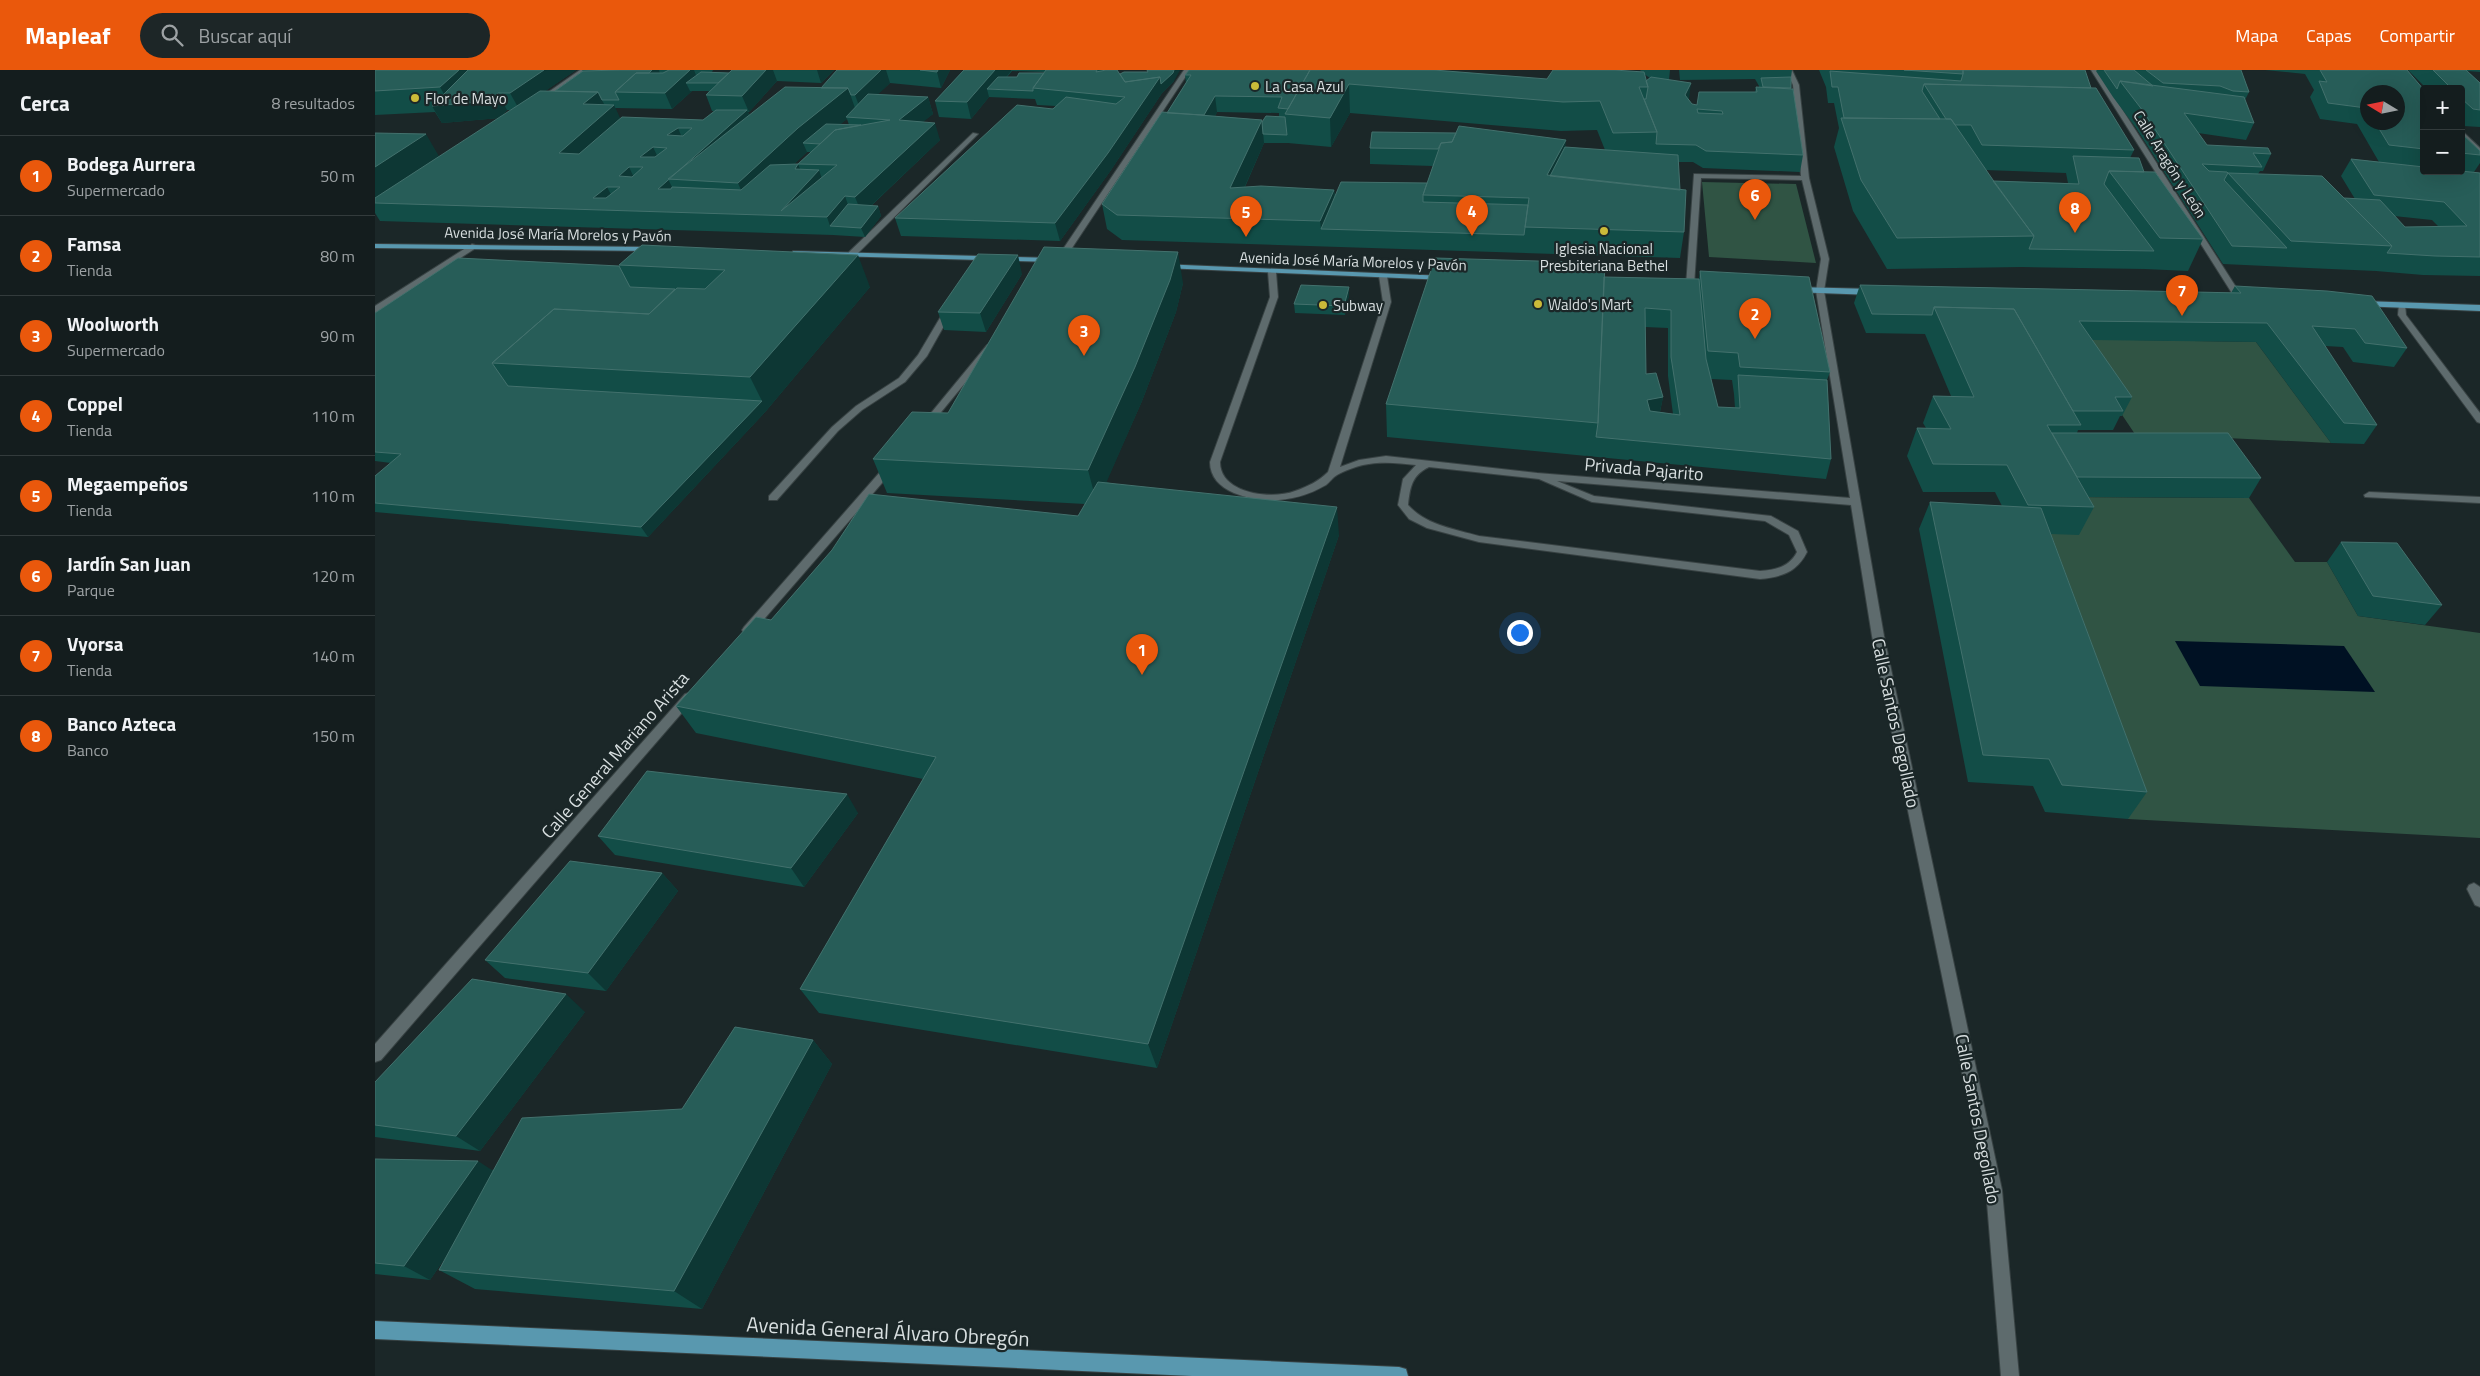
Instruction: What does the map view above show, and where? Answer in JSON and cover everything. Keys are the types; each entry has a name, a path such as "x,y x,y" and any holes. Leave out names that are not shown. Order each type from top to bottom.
{"main road":[{"name":"Avenida José María Morelos y Pavón","path":"375,246 668,249"},
{"path":"784,252 983,262 1065,260"},
{"name":"Avenida José María Morelos y Pavón","path":"1157,265 1272,272 1459,278"},
{"path":"1681,286 1700,286"},
{"path":"1790,290 1882,292"},
{"path":"2229,298 2248,299"},
{"path":"2354,304 2480,308"},
{"name":"Avenida General Álvaro Obregón","path":"375,1330 1399,1376"}],"street":[{"path":"528,108 584,70"},
{"path":"1048,275 1065,260 1187,70"},
{"name":"Calle Santos Degollado","path":"1789,70 1796,85 1805,178 1825,259 1820,292 1878,636 1994,1190 2010,1376"},
{"name":"Calle Aragón y León","path":"2094,70 2239,298"},
{"path":"852,254 975,134"},
{"path":"2465,136 2480,152"},
{"path":"1691,286 1697,176 1805,178"},
{"path":"375,310 475,246"},
{"path":"645,262 659,249"},
{"name":"Privada Pajarito","path":"1272,272 1274,297 1215,462 1215,471 1226,486 1233,490 1263,498 1296,496 1323,482 1333,473 1359,463 1385,459 1431,462 1537,476 1854,502"},
{"path":"1333,473 1387,302 1383,276"},
{"path":"773,498 835,429 853,413 902,380 923,356 957,297"},
{"path":"2402,306 2402,315 2480,420"},
{"path":"921,432 999,335"},
{"path":"737,642 901,455"},
{"path":"1431,462 1416,468 1405,482 1403,505 1413,516 1431,526 1479,539 1760,575 1781,572 1790,568 1798,561 1802,552 1794,533 1767,518 1592,499 1537,476"},
{"path":"2369,495 2480,500"},
{"name":"Calle General Mariano Arista","path":"375,1055 697,687"}],"green space":[{"path":"1702,182 1796,184 1816,263 1709,257"},
{"path":"2071,339 2256,342 2331,443 2206,437 2147,452"},
{"path":"2059,497 2249,498 2295,562 2327,562 2358,616 2480,633 2480,838 2128,819 2028,536"}],"water":[{"path":"2175,641 2344,646 2375,692 2200,686"}],"building":[{"path":"375,70 459,70 440,87 375,91"},
{"path":"468,70 544,70 510,93 498,93 491,101 432,106"},
{"path":"652,70 649,73 636,73 615,92 619,100 602,100 598,92 555,91 583,71"},
{"path":"669,70 690,70 665,93 615,92 636,73 663,73"},
{"path":"732,70 766,70 742,96 706,95"},
{"path":"837,70 881,70 855,95 851,95 848,88 821,88"},
{"path":"920,70 938,70 937,72"},
{"path":"964,70 995,70 967,102 935,101"},
{"path":"1046,70 1097,70 1096,72 1117,70 1125,82 1160,77 1108,153 1055,223 895,218 1017,105 1053,109 1066,97 1116,104 1125,97 1033,88"},
{"path":"1147,70 1174,70 1161,84 1160,77 1125,82 1120,74 1124,72 1148,72"},
{"path":"1189,70 1310,70 1288,109 1278,108 1282,97 1215,96 1204,115 1167,113 1191,75 1185,75"},
{"path":"1310,70 1434,70 1547,79 1553,70 1644,72 1648,87 1639,87 1657,132 1613,133 1600,101 1563,102 1349,84 1330,118 1285,114"},
{"path":"1904,70 1963,70 1963,74"},
{"path":"1963,70 2085,70 2091,88 1924,84 1922,91 1940,119 1844,118 1838,87 1832,87 1830,71 1961,81"},
{"path":"2104,70 2134,70 2153,86 2120,81 2117,89"},
{"path":"2146,70 2241,70 2249,92 2233,91 2220,86 2163,83"},
{"path":"2320,70 2407,70 2420,85 2420,149 2389,145 2380,130 2405,130 2405,85 2360,85 2360,107 2328,103 2319,81 2327,82"},
{"path":"2433,70 2466,70 2480,83 2480,110 2473,109 2465,102 2465,85 2448,85"},
{"path":"701,72 729,73 718,83 686,83"},
{"path":"1019,73 1044,73 1033,88 1033,91 987,89 998,77 1017,77"},
{"path":"1651,77 1691,83 1685,95 1692,104 1697,105 1699,92 1757,92 1756,87 1793,89 1803,155 1706,151 1696,145 1656,144 1657,132 1644,99 1646,99 1648,87 1646,81","holes":["1697,109 1722,111 1723,114 1698,113"]},
{"path":"1791,77 1791,88 1763,87 1761,78"},
{"path":"2120,81 2244,97 2254,123 2184,113 2207,145 2268,148 2271,154 2253,153 2262,167 2202,164 2209,171 2227,172 2224,180 2287,248 2232,246 2143,111"},
{"path":"1924,84 2096,88 2134,150 1982,145 1971,125 1955,125 1951,119 1946,119"},
{"path":"785,87 848,88 798,128 738,183 668,179"},
{"path":"540,91 598,92 583,104 614,105 559,153 579,154 622,117 703,120 716,110 747,110 658,189 671,189 672,187 741,190 770,165 798,164 835,130 890,120 846,117 868,94 928,97 899,120 935,123 855,197 845,196 827,217 375,203 375,198","holes":["678,128 692,128 683,136 667,135","653,147 667,148 655,157 640,157","798,164 837,165 781,211 819,170 795,169","629,167 643,167 632,177 619,176","607,187 620,187 606,198 593,198"]},
{"path":"1162,112 1262,120 1230,188 1261,186 1334,190 1320,221 1117,215 1102,204"},
{"path":"1266,116 1285,117 1287,135 1263,134 1262,122"},
{"path":"1841,118 1951,119 2034,236 1897,238 1861,180"},
{"path":"826,124 861,125 835,130 820,144 803,143"},
{"path":"1459,126 1566,140 1547,175 1686,190 1684,232 1525,227 1529,198 1423,195 1441,143 1452,142"},
{"path":"1372,132 1456,133 1452,142 1441,143 1438,149 1370,148"},
{"path":"375,133 426,134 375,167"},
{"path":"2465,137 2480,151 2480,155 2465,153"},
{"path":"1565,147 1678,155 1680,190 1550,176"},
{"path":"2073,156 2139,158 2144,172 2109,171 2104,184 2154,251 2029,249 2034,236 1993,181 2079,184"},
{"path":"2351,159 2420,167 2420,175 2465,175 2465,171 2480,173 2480,257 2387,253 2392,246 2344,198 2380,200 2405,227 2467,226 2444,202 2374,195"},
{"path":"2109,171 2155,172 2203,239 2160,238"},
{"path":"2228,173 2322,176 2392,246 2291,241"},
{"path":"1341,182 1427,183 1423,202 1528,205 1524,235 1321,229"},
{"path":"848,204 878,206 861,228 830,226"},
{"path":"642,245 858,255 750,377 492,363 554,309 649,314 677,288 705,289 725,270 619,265"},
{"path":"1044,247 1178,252 1170,280 1135,367 1088,470 873,459 912,412 948,413"},
{"path":"978,254 1018,255 980,313 938,312"},
{"path":"458,258 619,266 630,287 675,289 649,314 554,309 492,363 508,386 762,401 641,527 375,503 375,476 401,454 375,452 375,313"},
{"path":"1435,258 1605,263 1598,423 1386,404"},
{"path":"1700,271 1809,277 1830,372 1740,367 1738,353 1708,351"},
{"path":"1604,277 1699,279 1706,359 1718,407 1740,408 1738,375 1827,380 1831,459 1596,437","holes":["1645,308 1671,310 1671,357 1680,415 1650,411 1647,400 1663,397 1656,373 1646,374"]},
{"path":"1301,285 1349,287 1344,306 1294,304"},
{"path":"1860,285 2241,293 2235,286 2327,291 2372,296 2407,348 2365,343 2355,329 2312,326 2377,425 2344,423 2267,323 2079,321 2132,397 2115,397 2123,411 2073,411 2014,309 1934,307 1932,315 1872,314"},
{"path":"1934,307 2014,309 2081,425 2047,425 2094,507 2028,505 2007,465 1933,464 1917,428 1951,429 1933,396 1974,397"},
{"path":"2052,433 2228,433 2261,478 2077,477"},
{"path":"1098,482 1337,507 1148,1044 800,989 936,757 676,706 756,617 771,620 832,550 869,494 1078,516"},
{"path":"1930,502 2041,508 2147,792 2062,785 2049,759 1983,755"},
{"path":"2341,542 2397,543 2442,605 2373,596"},
{"path":"647,771 847,794 791,868 598,836"},
{"path":"570,861 662,873 588,973 485,960"},
{"path":"472,979 566,994 456,1136 375,1125 375,1082"},
{"path":"735,1027 813,1040 674,1291 439,1270 522,1118 682,1109"},
{"path":"375,1159 478,1161 404,1266 375,1263"}],"place":[{"name":"La Casa Azul","path":"1255,86"},
{"name":"Flor de Mayo","path":"415,98"},
{"name":"Jardín San Juan","path":"1755,220"},
{"name":"Iglesia Nacional Presbiteriana Bethel","path":"1604,231"},
{"name":"Banco Azteca","path":"2075,233"},
{"name":"Coppel","path":"1472,236"},
{"name":"Megaempeños","path":"1246,237"},
{"name":"Waldo's Mart","path":"1538,304"},
{"name":"Subway","path":"1323,305"},
{"name":"Vyorsa","path":"2182,316"},
{"name":"Famsa","path":"1755,339"},
{"name":"Woolworth","path":"1084,356"},
{"name":"Bodega Aurrera","path":"1142,675"}]}
